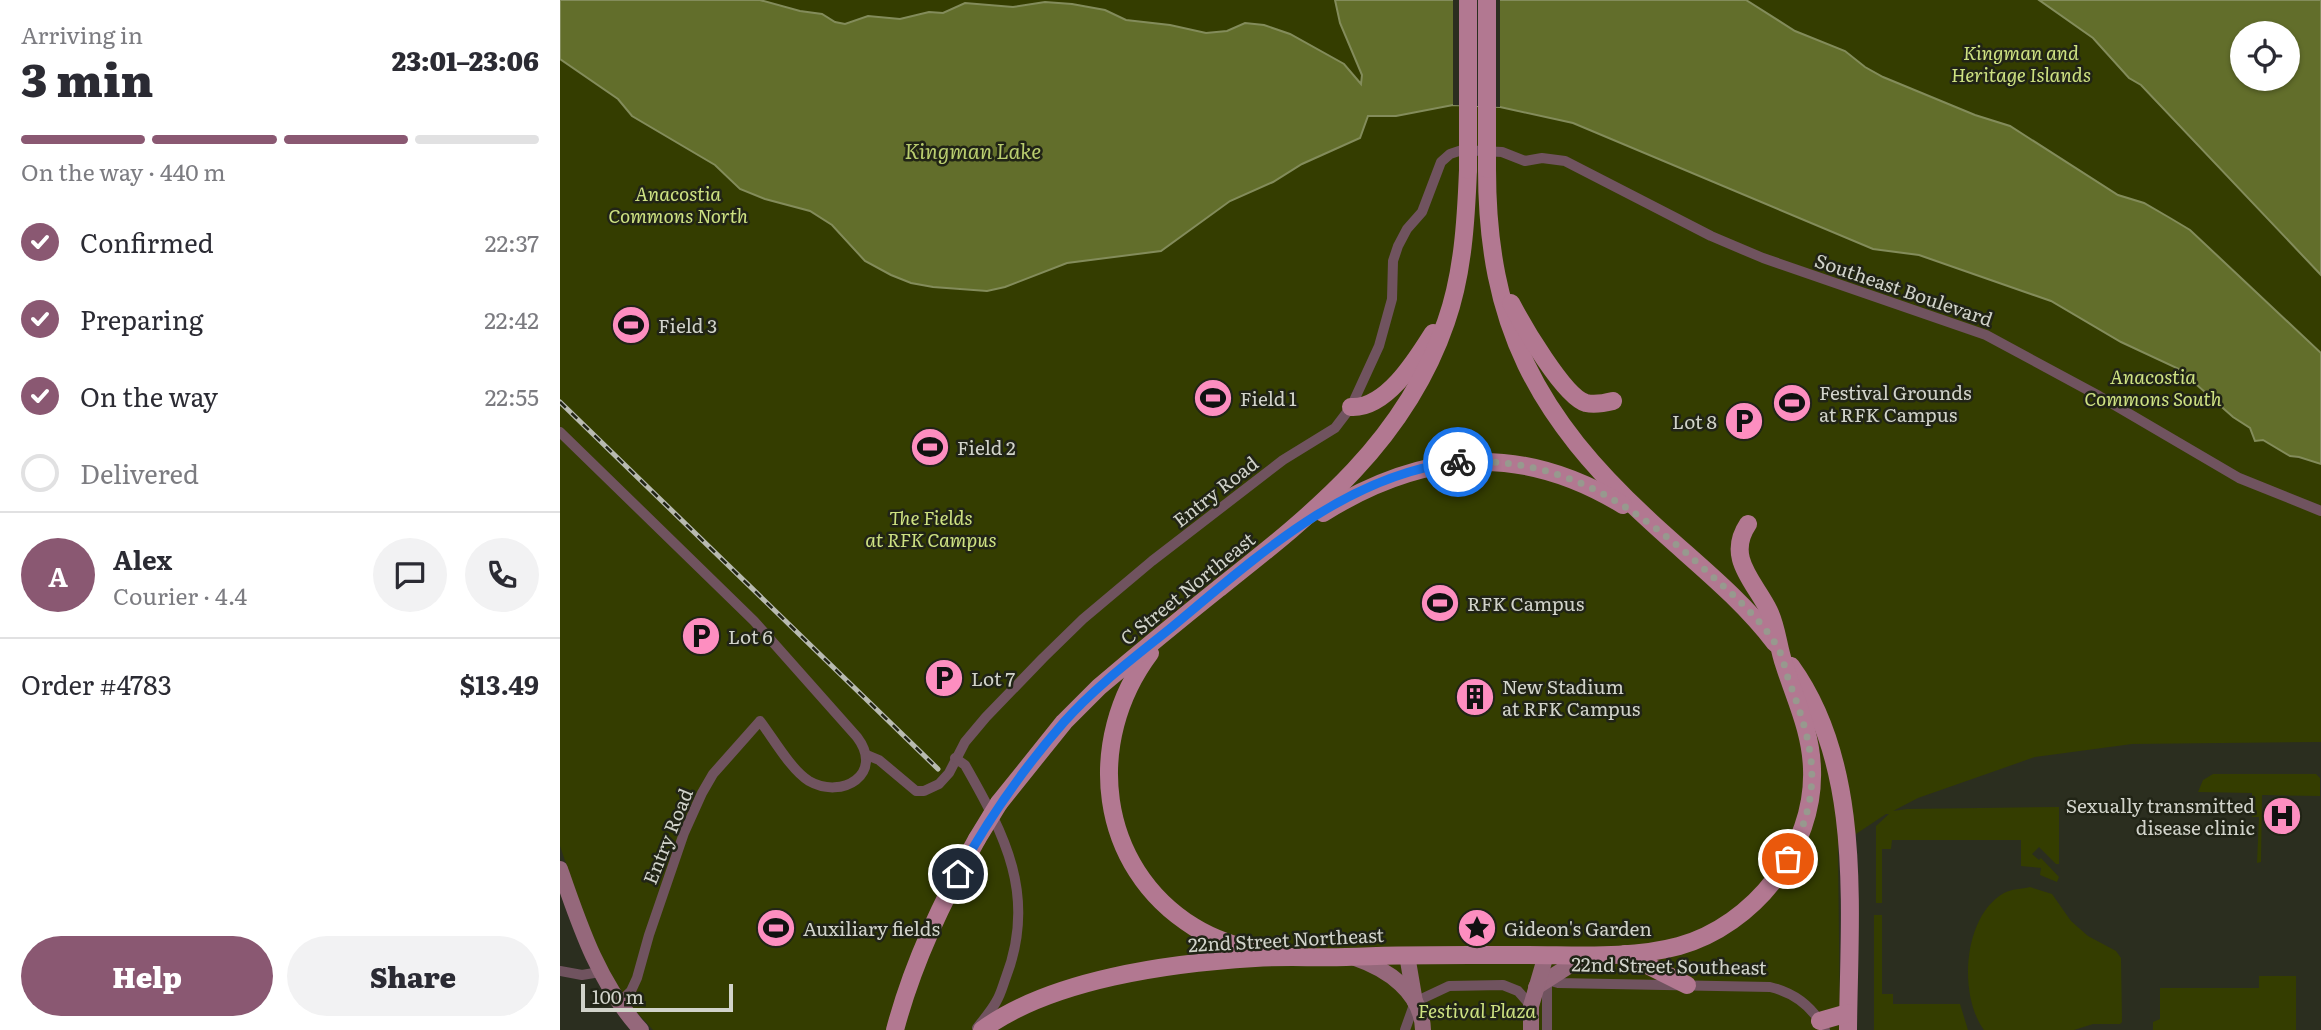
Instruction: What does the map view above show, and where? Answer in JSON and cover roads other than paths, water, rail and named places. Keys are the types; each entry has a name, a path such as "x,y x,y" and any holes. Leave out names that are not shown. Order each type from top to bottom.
{"main road":[{"name":"C Street Northeast","path":"895,1030 910,980 932,927 977,839 999,803 1064,722 1099,687 1154,645 1174,625 1334,492 1392,428 1433,358 1447,321 1463,244 1468,170 1468,0"},
{"path":"1487,0 1488,212 1491,248 1505,311 1537,387 1582,452 1653,523 1735,596 1778,647 1835,765 1846,834 1848,1021 1822,1026"},
{"path":"1491,248 1503,287 1517,314 1542,355 1574,396 1584,403 1601,404 1613,401"},
{"path":"1350,407 1369,405 1380,399 1402,377 1439,325 1456,286"},
{"path":"1278,541 1350,497 1381,482 1427,467 1473,461 1525,466 1562,476 1601,492 1653,523"},
{"path":"1748,524 1741,535 1740,556 1753,587 1770,612 1778,647"},
{"path":"1154,645 1120,705 1111,740 1108,766 1110,798 1119,834 1129,857 1150,888 1177,915 1200,930 1242,947 1282,957"},
{"name":"22nd Street Southeast","path":"1479,955 1586,955 1657,951 1695,940 1724,926 1744,912 1783,869 1797,840 1809,804 1812,758 1806,704"},
{"path":"560,869 583,936 600,972 619,1003 641,1030"},
{"path":"1200,930 1226,960"},
{"path":"1625,954 1687,985"},
{"path":"1407,955 1415,1002"},
{"name":"22nd Street Northeast","path":"982,1030 1026,1004 1083,985 1158,970 1226,960 1282,957 1479,955"},
{"path":"1531,1030 1531,1006 1542,983 1546,955"},
{"path":"1542,983 1586,955"},
{"path":"1349,957 1387,971 1401,984 1415,1002 1421,1015 1423,1030"}],"street":[{"name":"Entry Road","path":"867,755 879,760 916,790 924,791 939,784 949,773 965,742 986,717 1069,632 1152,561 1283,460 1335,428 1350,407 1388,322 1392,299 1393,261 1407,229 1422,212 1441,162 1450,154 1462,150 1502,152"},
{"name":"Southeast Boulevard","path":"1502,152 1525,161 1542,158 1565,161 1711,236 1763,258 1986,335 2099,396 2239,478 2321,511"},
{"name":"Entry Road","path":"560,432 754,621 857,737 867,755 866,768 855,782 838,786 819,785 800,774 760,721 713,774 702,793 684,833 637,978 631,990 619,1003"},
{"path":"955,758 965,765 1005,840 1016,877 1020,917 1015,954 997,1001 976,1030"},
{"path":"560,971 582,975 600,972"},
{"path":"1542,983 1547,1030"},
{"name":"22nd Street Southeast","path":"1542,983 1778,988 1800,999 1822,1026"},
{"path":"1405,1030 1415,1002 1450,985 1507,986 1518,991 1531,1006"}],"water":[{"name":"Kingman Lake","path":"560,0 760,0 822,14 835,22 845,24 868,16 900,19 929,12 943,13 965,3 1013,7 1045,2 1072,4 1105,10 1126,20 1170,25 1206,33 1227,31 1245,23 1264,25 1290,34 1344,64 1361,84 1362,75 1340,23 1335,0 1746,0 1795,31 1845,51 1883,77 1975,115 2010,126 2118,195 2144,203 2190,230 2321,353 2321,464 2290,456 2263,440 2255,441 2250,428 2233,417 2179,369 2121,342 2051,301 1919,255 1873,249 1573,123 1500,107 1453,105 1396,116 1368,116 1360,138 1230,201 1161,251 1067,263 1005,287 987,291 911,283 865,261 832,225 810,211 740,189 715,165 632,116 618,99 560,59"},
{"path":"2039,0 2321,0 2321,275 2141,85 2129,78 2093,38"}],"railway":[{"path":"560,402 938,769"}],"place":[{"name":"Field 3","path":"631,325"},
{"name":"Field 1","path":"1213,398"},
{"name":"Festival Grounds at RFK Campus","path":"1792,403"},
{"name":"Lot 8","path":"1744,421"},
{"name":"Field 2","path":"930,447"},
{"name":"RFK Campus","path":"1440,603"},
{"name":"Lot 6","path":"701,636"},
{"name":"Lot 7","path":"944,678"},
{"name":"New Stadium at RFK Campus","path":"1475,697"},
{"name":"Sexually transmitted disease clinic","path":"2282,816"},
{"name":"Auxiliary fields","path":"776,928"},
{"name":"Gideon's Garden","path":"1477,928"}],"park label":[{"name":"Kingman and Heritage Islands","path":"2021,63"},
{"name":"Anacostia Commons North","path":"678,204"},
{"name":"Anacostia Commons South","path":"2153,387"},
{"name":"The Fields at RFK Campus","path":"931,528"},
{"name":"Festival Plaza","path":"1477,1010"}]}
